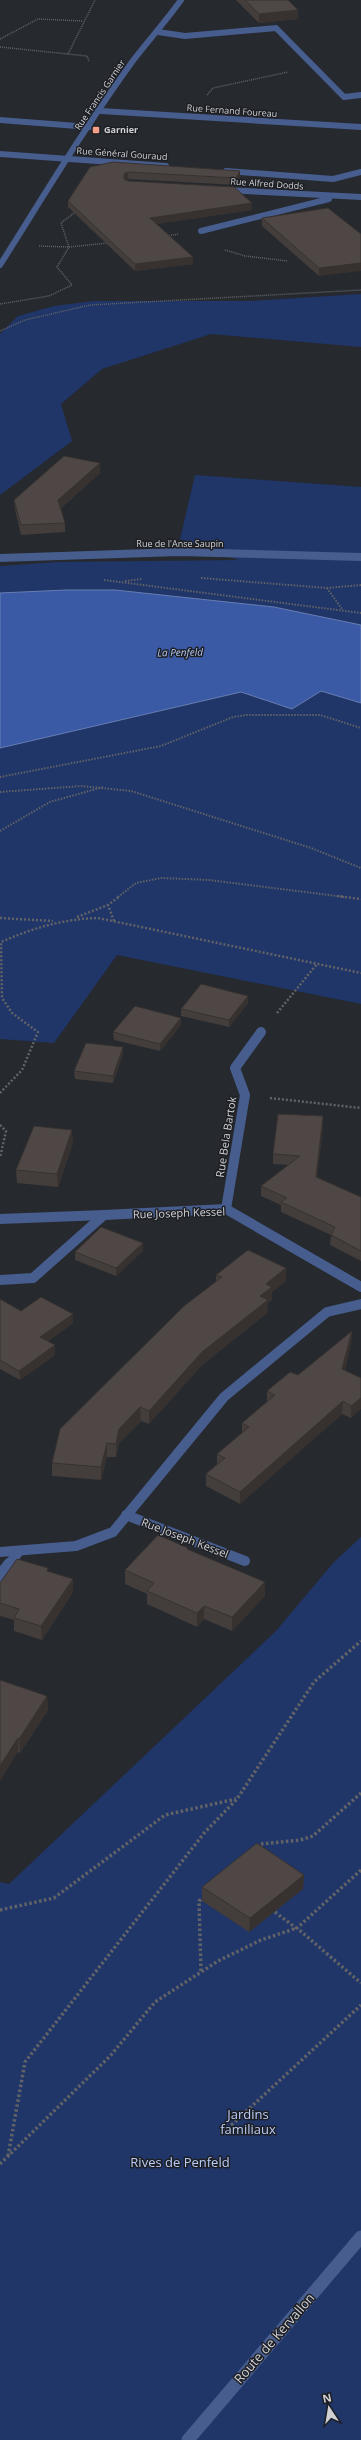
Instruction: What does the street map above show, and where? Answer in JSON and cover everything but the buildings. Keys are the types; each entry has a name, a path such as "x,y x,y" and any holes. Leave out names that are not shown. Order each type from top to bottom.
{"street":[{"name":"Rue Francis Garnier","path":"0,265 67,159 101,111 133,61 158,32 181,0"},
{"path":"158,32 185,36 276,28 344,97 361,95"},
{"name":"Rue Fernand Foureau","path":"101,111 337,127 361,127"},
{"path":"0,120 90,127"},
{"name":"Rue Général Gouraud","path":"0,154 176,167"},
{"path":"215,170 333,179 361,172"},
{"name":"Rue Alfred Dodds","path":"220,190 334,197 361,197"},
{"name":"Rue Alfred Dodds","path":"202,231 334,197"},
{"name":"Rue de l'Anse Saupin","path":"0,558 179,552 361,557"},
{"name":"Rue Bela Bartok","path":"226,1209 245,1095 235,1068 261,1032"},
{"name":"Rue Joseph Kessel","path":"0,1219 226,1209 361,1287"},
{"path":"0,1280 34,1278 104,1215"},
{"name":"Rue Joseph Kessel","path":"0,1552 76,1546 113,1532 224,1397 327,1312 361,1304"},
{"name":"Rue Joseph Kessel","path":"126,1516 245,1561"},
{"path":"0,1577 19,1551"},
{"name":"Route de Kervallon","path":"188,2440 361,2237"}],"path":[{"path":"68,54 80,35 83,21 95,0"},
{"path":"0,39 38,19 83,21"},
{"path":"0,47 87,56 89,61"},
{"path":"189,117 213,88 314,67"},
{"path":"69,247 62,223 80,206"},
{"path":"160,237 202,231 225,250 245,256 288,261"},
{"path":"50,246 69,247 112,242"},
{"path":"0,304 52,295 67,290 72,285 57,267 59,260 69,247"},
{"path":"0,331 24,320 90,305 361,290"},
{"path":"120,582 150,578"},
{"path":"200,578 327,588 361,585"},
{"path":"102,580 361,612"},
{"path":"327,588 342,609"},
{"path":"0,777 161,746 233,717 247,714 320,715 361,728"},
{"path":"0,792 67,785 107,786 130,791 303,845 361,868"},
{"path":"0,831 50,802 107,786"},
{"path":"0,1093 22,1070 38,1032 12,1013 2,998 0,942 56,921 74,918 108,905 136,883 161,878 209,880 361,899"},
{"path":"108,905 114,921"},
{"path":"0,918 56,921"},
{"path":"74,918 114,921 361,973"},
{"path":"261,1032 317,964"},
{"path":"245,1095 361,1108"},
{"path":"0,1125 6,1131 0,1158"},
{"path":"8,2156 25,2062 205,1832 237,1799 314,1682 361,1640"},
{"path":"255,1849 261,1844 300,1840 313,1836 361,1793"},
{"path":"0,1910 54,1898 166,1815 237,1799"},
{"path":"0,2164 111,2055 155,2002 218,1961 261,1940 297,1928 361,1870"},
{"path":"201,1972 199,1901 210,1891"},
{"path":"275,1912 297,1928 361,1983"},
{"path":"224,2132 361,2005"}],"green space":[{"path":"361,294 361,347 211,334 102,369 61,404 72,441 0,495 0,334 18,316 54,306 94,301 252,301"},
{"path":"195,475 361,487 361,625 274,607 115,590 0,593 0,566 57,562 238,560 180,539"},
{"path":"321,691 361,703 361,1004 117,955 54,1043 0,1039 0,748 241,692 292,709"},
{"name":"Rives de Penfeld","path":"361,1537 361,2440 0,2440 0,1882 9,1884 276,1631 334,1562"}],"water":[{"name":"La Penfeld","path":"66,590 115,590 274,607 361,625 361,703 321,691 292,709 241,692 0,748 0,593"}],"place":[{"name":"Garnier","path":"96,130"}],"park label":[{"name":"Jardins familiaux","path":"248,2122"}]}
